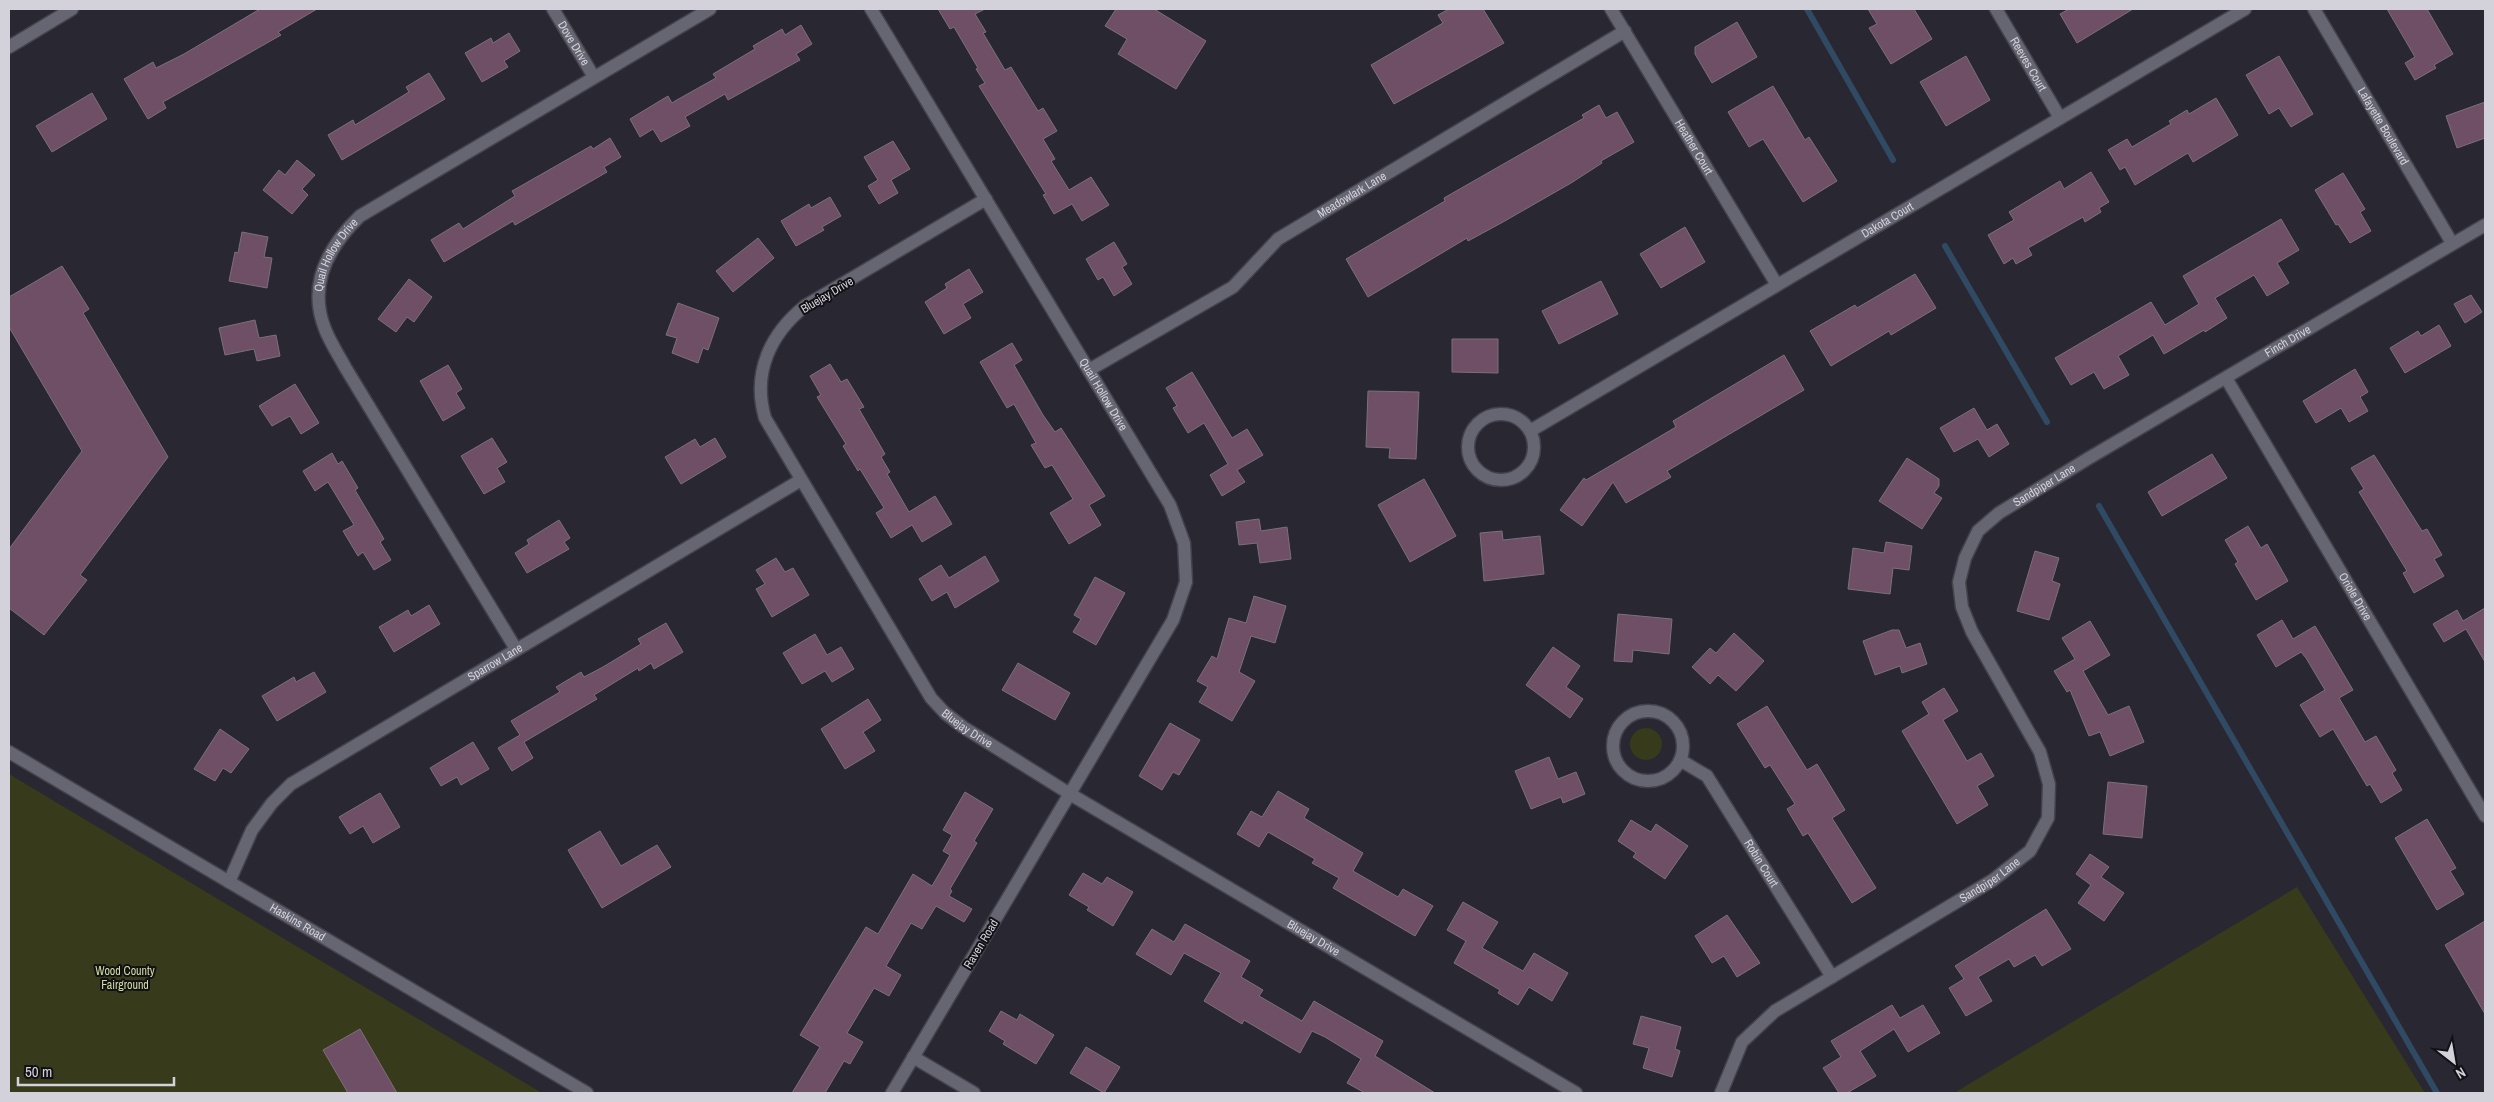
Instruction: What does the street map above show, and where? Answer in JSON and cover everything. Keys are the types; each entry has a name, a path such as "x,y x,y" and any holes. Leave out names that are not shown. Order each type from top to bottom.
{"street":[{"path":"9,47 72,9"},
{"name":"Dove Drive","path":"553,9 594,78"},
{"name":"Quail Hollow Drive","path":"516,649 345,367 325,328 320,312 320,278 332,247 342,233 360,216 710,9"},
{"name":"Quail Hollow Drive","path":"871,9 1170,506 1184,544 1186,582 1173,620 1070,794"},
{"name":"Heather Court","path":"1611,9 1777,285"},
{"name":"Reeves Court","path":"1996,9 2060,118"},
{"name":"Dakota Court","path":"1530,431 2245,9"},
{"name":"Lafayette Boulevard","path":"2314,9 2452,243"},
{"name":"Meadowlark Lane","path":"1089,370 1233,287 1278,239 1625,31"},
{"name":"Bluejay Drive","path":"986,199 805,306 782,328 773,341 761,370 761,402 765,418 931,698 945,713 963,727 1070,794 1576,1093"},
{"name":"Finch Drive","path":"2089,458 2485,225"},
{"name":"Oriole Drive","path":"2226,378 2485,816"},
{"path":"1493,415 1509,415 1524,422 1530,431 1534,453 1527,467 1514,478 1492,479 1474,467 1468,447 1470,436 1483,419 1493,415"},
{"name":"Sandpiper Lane","path":"1722,1093 1742,1042 1776,1011 1993,880 2030,851 2048,818 2049,784 2040,752 1972,632 1962,607 1959,582 1965,558 1978,531 1999,513 2089,458"},
{"name":"Sparrow Lane","path":"229,882 252,830 272,803 291,784 801,480"},
{"path":"1646,711 1658,712 1672,721 1681,736 1683,748 1680,760 1674,769 1665,776 1655,780 1643,781 1632,778 1623,771 1614,757 1613,740 1617,729 1624,720 1634,714 1646,711"},
{"name":"Haskins Road","path":"9,752 587,1093"},
{"name":"Robin Court","path":"1680,760 1707,776 1832,977"},
{"name":"Raven Road","path":"892,1093 1070,794"},
{"path":"913,1057 974,1093"}],"green space":[{"path":"1646,728 1652,729 1657,733 1661,738 1661,750 1657,755 1652,759 1646,760 1640,759 1635,755 1631,750 1630,744 1631,738 1635,733 1640,729"},
{"name":"Wood County Fairground","path":"9,774 542,1093 9,1093"},
{"path":"2297,887 2425,1093 1954,1093"}],"building":[{"path":"260,9 317,9 278,32 281,35 163,102 166,108 148,119 124,79 153,62 156,68 184,54"},
{"path":"938,9 985,9 975,14 986,32 983,33 1005,70 1011,67 1038,111 1043,108 1057,131 1043,139 1055,159 1051,161 1069,190 1091,177 1109,205 1082,221 1072,204 1054,214 1043,195 1046,194 979,86 985,83 976,69 978,68 954,27 950,29"},
{"path":"1116,9 1154,9 1206,41 1176,89 1118,54 1127,39 1105,26"},
{"path":"1449,9 1483,9 1504,43 1394,104 1371,65 1443,23 1438,15"},
{"path":"1868,9 1914,9 1932,39 1891,64 1869,28 1877,24"},
{"path":"2069,9 2133,9 2077,43 2060,14"},
{"path":"2387,9 2427,9 2453,54 2434,65 2436,68 2415,80 2405,63 2415,57"},
{"path":"1737,22 1757,57 1712,83 1695,54 1695,47"},
{"path":"801,25 812,44 796,54 800,60 728,100 725,94 685,117 690,126 661,142 653,129 640,137 630,119 668,96 672,103 716,78 713,74 755,49 753,46 782,29 785,35"},
{"path":"509,33 520,51 504,61 508,67 482,82 465,53 491,38 493,43"},
{"path":"1966,56 1990,100 1946,126 1920,82"},
{"path":"2279,56 2313,114 2291,127 2279,108 2269,114 2246,75"},
{"path":"429,73 445,99 342,160 328,135 353,120 355,125 409,92 406,87"},
{"path":"1773,86 1805,140 1809,137 1837,181 1803,202 1763,139 1749,147 1728,112"},
{"path":"92,93 107,119 52,152 36,126"},
{"path":"2216,98 2238,135 2193,162 2188,153 2135,185 2125,167 2120,170 2108,150 2127,139 2132,147 2171,124 2169,121 2187,110 2189,114"},
{"path":"2485,102 2485,138 2457,148 2446,116"},
{"path":"1599,105 1606,118 1617,112 1634,142 1601,161 1602,163 1571,183 1468,241 1467,238 1368,297 1346,259 1445,201 1444,198 1584,118 1582,115"},
{"path":"610,138 621,157 604,167 607,172 515,225 513,221 444,262 431,240 459,223 463,229 515,196 512,191 591,146 593,149"},
{"path":"893,141 910,169 891,180 898,193 879,204 868,186 878,180 864,157"},
{"path":"297,160 315,175 302,189 308,195 292,214 263,190 279,170 285,175"},
{"path":"2091,172 2109,202 2099,208 2101,212 2085,222 2083,217 2028,248 2032,255 2016,264 2013,258 2004,264 1988,235 2014,220 2009,212 2060,181 2064,189"},
{"path":"2343,173 2365,209 2360,212 2371,231 2350,243 2338,224 2336,225 2315,190"},
{"path":"830,197 841,216 822,227 824,230 796,246 781,221 809,204 811,208"},
{"path":"2281,219 2299,250 2277,263 2289,283 2267,296 2254,275 2215,298 2227,318 2205,332 2204,330 2164,354 2153,335 2118,356 2129,375 2104,389 2094,372 2071,385 2055,358 2151,302 2165,325 2199,304 2183,276"},
{"path":"1685,227 1705,262 1661,288 1640,254"},
{"path":"242,232 268,237 264,257 272,258 267,288 229,281 235,252 238,253"},
{"path":"758,238 774,258 733,292 716,271"},
{"path":"1114,242 1127,264 1122,267 1132,284 1114,296 1103,277 1098,280 1086,259"},
{"path":"62,266 89,309 83,313 168,457 80,575 87,580 44,635 9,608 9,549 82,451 9,327 9,297"},
{"path":"969,269 983,292 963,304 971,318 944,334 925,302 947,288 945,284"},
{"path":"1915,274 1936,308 1891,335 1889,331 1831,366 1810,331 1855,305 1857,308"},
{"path":"409,279 432,297 414,322 407,317 396,332 378,319"},
{"path":"1601,281 1618,314 1559,344 1542,311"},
{"path":"2471,295 2482,312 2465,323 2454,304"},
{"path":"678,303 719,318 708,350 703,348 698,363 672,353 677,338 666,335"},
{"path":"255,320 259,338 276,335 280,356 257,361 254,349 225,355 219,328"},
{"path":"2439,325 2451,346 2405,373 2390,348 2418,331 2421,336"},
{"path":"1452,339 1498,339 1498,373 1452,372"},
{"path":"1012,343 1022,360 1014,365 1043,415 1055,432 1061,428 1105,496 1089,505 1101,525 1069,544 1050,513 1073,499 1052,465 1045,468 1031,445 1036,443 1014,404 1007,408 980,362"},
{"path":"1784,355 1804,390 1667,471 1671,477 1626,503 1613,482 1582,526 1560,510 1584,478 1586,480 1676,427 1673,421"},
{"path":"830,364 841,382 847,379 864,407 859,409 885,454 881,457 890,472 887,474 909,512 935,496 952,524 922,542 912,525 891,538 876,513 884,508 860,469 858,471 843,446 846,444 817,397 821,395 810,376"},
{"path":"448,365 462,389 456,393 465,408 443,421 420,381"},
{"path":"2355,369 2368,392 2360,397 2368,411 2349,422 2341,408 2316,423 2303,401"},
{"path":"1192,372 1232,438 1247,429 1263,455 1237,470 1245,482 1222,496 1210,475 1228,464 1204,423 1188,433 1173,408 1177,406 1166,388"},
{"path":"295,384 319,423 301,434 290,416 272,426 259,406"},
{"path":"1368,391 1419,392 1416,459 1389,458 1390,448 1366,447"},
{"path":"1974,408 1987,430 1997,424 2009,444 1989,457 1978,439 1954,452 1940,428"},
{"path":"492,438 507,462 497,468 505,482 484,494 461,456"},
{"path":"715,438 726,457 681,484 665,457 695,439 700,447"},
{"path":"332,453 338,464 342,461 358,488 355,490 384,539 380,542 391,560 374,570 363,552 358,556 343,531 354,525 328,482 315,491 303,471"},
{"path":"2212,454 2227,478 2162,516 2148,492"},
{"path":"2374,455 2422,531 2427,529 2442,555 2434,559 2444,576 2414,593 2403,573 2407,571 2359,492 2364,489 2351,468"},
{"path":"1907,458 1939,479 1939,486 1934,493 1942,498 1922,529 1879,501"},
{"path":"1424,479 1456,536 1410,562 1378,505"},
{"path":"1259,519 1261,531 1287,527 1291,559 1260,563 1257,543 1239,545 1236,522"},
{"path":"559,520 570,538 564,542 569,549 527,573 515,553 529,544 527,540"},
{"path":"2248,526 2261,548 2267,544 2288,581 2256,600 2235,564 2238,562 2225,540"},
{"path":"1502,531 1503,540 1540,536 1544,574 1484,581 1480,533"},
{"path":"1886,542 1912,546 1909,570 1893,568 1890,594 1848,589 1853,548 1884,553"},
{"path":"2035,551 2059,558 2052,581 2060,584 2049,620 2017,611"},
{"path":"985,556 999,581 955,608 947,592 932,601 919,579 941,565 949,578"},
{"path":"776,558 785,572 793,568 809,595 772,617 756,589 765,584 756,570"},
{"path":"1095,577 1125,593 1096,645 1073,632 1081,619 1074,615"},
{"path":"1254,596 1286,606 1275,643 1251,636 1239,672 1255,681 1232,721 1199,702 1208,687 1197,681 1212,656 1217,659 1229,618 1246,623"},
{"path":"429,605 440,624 394,652 379,627 408,610 411,616"},
{"path":"2485,608 2485,662 2466,629 2444,642 2433,624 2457,610 2463,621"},
{"path":"1618,614 1672,619 1669,654 1633,650 1632,662 1614,661"},
{"path":"2282,620 2293,639 2315,626 2353,690 2339,698 2365,742 2376,736 2396,770 2392,773 2402,790 2381,803 2370,784 2367,786 2333,729 2320,737 2300,705 2325,690 2306,658 2301,652 2276,667 2257,635"},
{"path":"2090,621 2110,655 2083,671 2108,715 2129,706 2144,742 2110,756 2100,732 2089,736 2070,690 2067,692 2054,671 2075,659 2062,638"},
{"path":"666,623 683,652 654,669 651,663 639,671 638,668 594,695 597,699 524,742 533,758 512,771 498,748 520,735 511,721 560,692 556,687 581,672 584,677 603,667 641,644 638,639"},
{"path":"1892,630 1899,630 1906,648 1920,643 1927,664 1902,673 1900,666 1875,675 1863,641"},
{"path":"1734,633 1764,661 1736,691 1718,675 1710,684 1692,667 1710,648 1716,653"},
{"path":"815,634 827,655 841,647 854,669 832,682 825,671 802,684 783,653"},
{"path":"1553,647 1580,666 1566,687 1583,699 1570,718 1526,685"},
{"path":"1018,663 1070,693 1055,720 1002,690"},
{"path":"314,672 326,692 277,721 262,696 294,677 296,682"},
{"path":"1944,688 1958,711 1943,720 1967,761 1981,753 1994,776 1977,786 1988,805 1957,824 1902,731 1929,714 1922,702"},
{"path":"868,699 881,720 863,732 875,751 845,769 821,729"},
{"path":"1767,706 1807,770 1817,764 1845,810 1832,818 1876,888 1852,903 1808,833 1803,836 1787,809 1795,804 1770,765 1765,768 1737,724"},
{"path":"1170,723 1200,740 1179,775 1173,772 1162,790 1139,776"},
{"path":"220,729 249,749 231,773 223,768 215,781 194,769"},
{"path":"473,742 489,769 461,785 457,777 441,786 430,768"},
{"path":"1549,757 1558,779 1576,772 1585,794 1563,803 1561,797 1531,809 1515,771"},
{"path":"2108,782 2147,786 2142,838 2103,834"},
{"path":"1278,791 1309,809 1304,818 1363,853 1353,871 1398,897 1403,889 1433,906 1415,936 1333,888 1339,878 1312,863 1315,859 1268,832 1259,847 1237,834 1251,811 1262,817"},
{"path":"965,792 993,809 974,841 977,843 950,889 952,891 949,896 972,909 964,922 936,906 922,929 911,923 886,966 901,975 889,996 874,988 847,1033 863,1042 850,1064 844,1061 825,1093 792,1093 820,1047 800,1035 866,927 878,934 913,874 932,886 950,855 943,851 952,835 943,830"},
{"path":"380,793 400,827 373,843 363,826 350,834 339,817"},
{"path":"2427,819 2456,868 2450,871 2464,894 2437,910 2395,838"},
{"path":"1631,820 1651,832 1656,824 1688,846 1665,879 1633,857 1636,853 1618,841"},
{"path":"600,831 621,866 657,845 671,867 602,908 568,850"},
{"path":"2090,854 2109,867 2101,877 2124,893 2104,921 2078,903 2091,885 2076,874"},
{"path":"1083,873 1102,884 1107,877 1133,892 1113,926 1087,910 1089,907 1069,895"},
{"path":"1463,902 1498,922 1482,948 1523,971 1534,953 1568,973 1552,1001 1529,987 1518,1005 1498,993 1500,990 1454,963 1466,941 1447,930"},
{"path":"2046,909 2071,949 2042,966 2035,955 2014,967 2009,959 1978,977 1992,1001 1966,1016 1949,988 1964,979 1955,966"},
{"path":"1727,915 1760,963 1737,977 1724,956 1712,963 1695,936"},
{"path":"2485,921 2485,1014 2445,945"},
{"path":"1185,924 1250,961 1241,977 1263,990 1259,996 1302,1021 1314,1001 1383,1041 1375,1056 1435,1093 1365,1093 1347,1083 1361,1059 1325,1037 1312,1031 1300,1053 1244,1020 1242,1024 1204,1001 1221,973 1184,953 1171,975 1136,954 1152,929 1174,942"},
{"path":"1892,1005 1900,1018 1923,1005 1940,1033 1908,1052 1894,1029 1860,1051 1876,1076 1847,1093 1839,1093 1823,1068 1841,1057 1831,1041"},
{"path":"1001,1011 1017,1020 1020,1014 1054,1035 1036,1064 1003,1044 1005,1041 989,1031"},
{"path":"1641,1016 1681,1027 1675,1049 1680,1051 1672,1077 1643,1068 1649,1048 1633,1044"},
{"path":"360,1029 397,1093 348,1093 323,1050"},
{"path":"1086,1047 1120,1067 1104,1093 1070,1073"}],"waterway":[{"path":"1807,9 1893,160"},
{"path":"1945,246 2047,422"},
{"path":"2099,506 2437,1093"}]}
